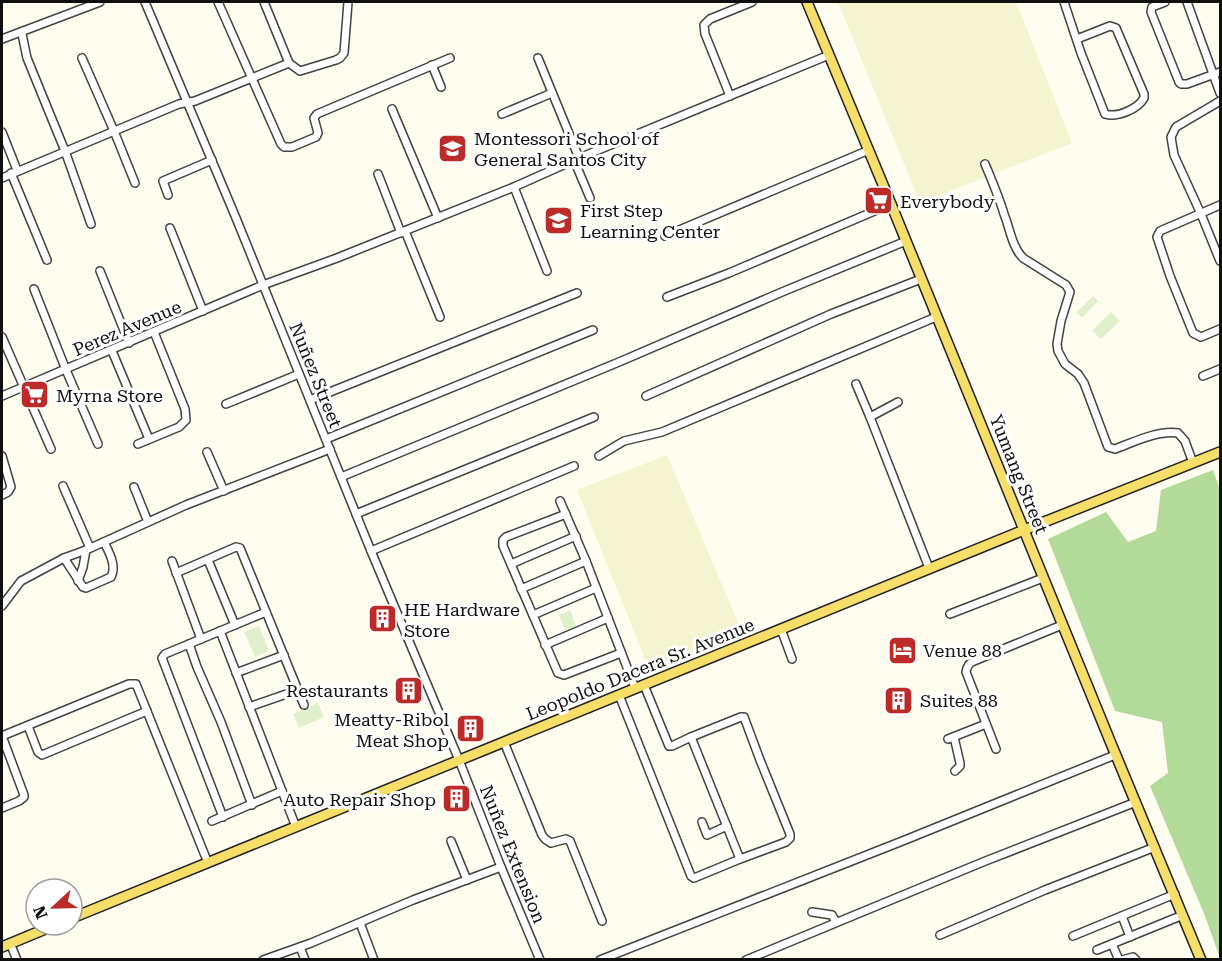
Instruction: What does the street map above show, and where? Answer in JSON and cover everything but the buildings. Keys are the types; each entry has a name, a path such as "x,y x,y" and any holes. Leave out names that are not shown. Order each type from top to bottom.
{"main road":[{"name":"Yumang Street","path":"807,2 1201,960"},
{"name":"Leopoldo Dacera Sr. Avenue","path":"84,913 929,568 1221,452"},
{"path":"6,945 26,937"}],"street":[{"path":"2,39 100,2"},
{"name":"Nuñez Street","path":"145,2 459,760"},
{"path":"218,2 282,144 288,148 316,137 318,133 314,118 317,114 450,58"},
{"path":"264,2 289,63 296,69 303,70 340,58 344,53 348,2"},
{"path":"730,96 705,34 704,25 710,19 752,2"},
{"path":"1064,2 1081,53 1105,114 1115,114 1139,105 1144,94 1116,28 1110,26 1077,39"},
{"path":"1165,2 1152,7 1151,12 1179,82 1187,84 1217,73"},
{"path":"1187,2 1217,73 1221,93"},
{"path":"22,34 27,58 65,151 91,224"},
{"name":"Perez Avenue","path":"2,396 263,285 438,218 829,55"},
{"path":"82,58 135,183"},
{"path":"538,58 590,198"},
{"path":"2,178 182,103 195,101 289,63"},
{"path":"432,65 441,87"},
{"path":"502,114 552,93"},
{"path":"1221,101 1176,127 1171,137 1174,156 1221,261"},
{"path":"392,110 438,218"},
{"path":"2,132 14,172 47,260"},
{"path":"665,236 869,150"},
{"path":"168,195 163,181 212,160"},
{"path":"985,164 1019,254 1069,288 1061,321 1058,351 1065,364 1078,374 1084,383 1108,447 1115,449 1161,434 1178,433 1185,441 1193,463"},
{"path":"378,174 440,317"},
{"path":"514,187 547,271"},
{"path":"667,297 891,204"},
{"path":"1221,205 1160,231 1157,237 1193,333 1201,337 1221,329"},
{"path":"170,228 203,311"},
{"path":"341,477 906,241"},
{"path":"100,271 129,343"},
{"path":"646,396 831,314 921,279"},
{"path":"34,289 98,444"},
{"path":"310,400 577,293"},
{"path":"599,456 624,441 662,432 936,317"},
{"path":"326,439 593,330"},
{"path":"138,444 178,427 183,423 186,414 154,332"},
{"path":"2,337 51,449"},
{"path":"112,351 149,439"},
{"path":"1203,376 1221,369"},
{"path":"226,404 299,375"},
{"path":"856,384 929,568"},
{"path":"870,417 898,402"},
{"path":"356,514 594,417"},
{"path":"2,606 21,580 64,558 330,448"},
{"path":"207,452 224,490"},
{"path":"2,456 11,487 10,491 2,495"},
{"path":"372,551 574,466"},
{"path":"63,486 88,549 78,580"},
{"path":"134,487 148,522"},
{"path":"560,501 576,536 621,653 669,746 744,717 790,838 786,842 694,878 691,876 619,695"},
{"path":"566,514 506,537 503,540 503,546 556,671 564,675 621,653"},
{"path":"511,564 576,536"},
{"path":"64,558 81,586 86,588 113,576 113,565 104,542"},
{"path":"176,573 236,547 240,548 304,705"},
{"path":"208,560 235,625"},
{"path":"172,561 201,639"},
{"path":"521,589 586,561"},
{"path":"950,614 1043,578"},
{"path":"532,615 596,588"},
{"path":"223,816 162,656 266,612"},
{"path":"545,645 608,618"},
{"path":"996,749 966,667 970,663 1062,625"},
{"path":"781,629 792,659"},
{"path":"220,632 296,827"},
{"path":"189,644 252,805"},
{"path":"236,673 284,655"},
{"path":"2,808 18,801 24,795 2,736 132,683 136,684 207,863"},
{"path":"249,707 298,690"},
{"path":"28,726 38,753 42,754 147,711"},
{"path":"955,771 960,763 951,738 986,724"},
{"path":"691,737 740,859"},
{"path":"1102,759 1110,741"},
{"path":"504,742 542,835 551,843 566,838 570,841 602,921"},
{"path":"600,960 1115,755"},
{"name":"Nuñez Extension","path":"459,760 540,960"},
{"path":"212,821 282,792"},
{"path":"746,960 1136,802"},
{"path":"702,822 707,835 727,826"},
{"path":"451,841 467,880"},
{"path":"940,935 1045,890 1155,847"},
{"path":"263,960 501,867"},
{"path":"1073,936 1175,894"},
{"path":"812,912 832,915 836,922"},
{"path":"1097,950 1183,915"},
{"path":"1122,916 1130,937"},
{"path":"360,923 374,960"},
{"path":"1112,944 1121,960 1133,957 1136,960"},
{"path":"6,945 17,960"},
{"path":"300,947 305,960"}],"green space":[{"path":"838,2 1016,2 1072,143 920,203"},
{"path":"1093,296 1098,301 1082,318 1077,312"},
{"path":"1111,312 1120,321 1101,339 1092,331"},
{"path":"667,455 742,632 652,676 577,490"},
{"path":"1213,470 1220,490 1220,958 1205,916 1150,786 1168,773 1162,722 1115,711 1048,539 1106,512 1128,542 1156,531 1161,490"},
{"path":"570,610 576,626 565,630 559,615"},
{"path":"259,626 269,651 255,657 244,632"},
{"path":"318,703 324,717 299,728 293,714"}],"place":[{"name":"Montessori School of General Santos City","path":"453,148"},
{"name":"Everybody","path":"879,201"},
{"name":"First Step Learning Center","path":"559,220"},
{"name":"Myrna Store","path":"35,395"},
{"name":"HE Hardware Store","path":"383,619"},
{"name":"Venue 88","path":"902,650"},
{"name":"Restaurants","path":"409,690"},
{"name":"Suites 88","path":"899,700"},
{"name":"Meatty-Ribol Meat Shop","path":"470,729"},
{"name":"Auto Repair Shop","path":"457,799"}]}
